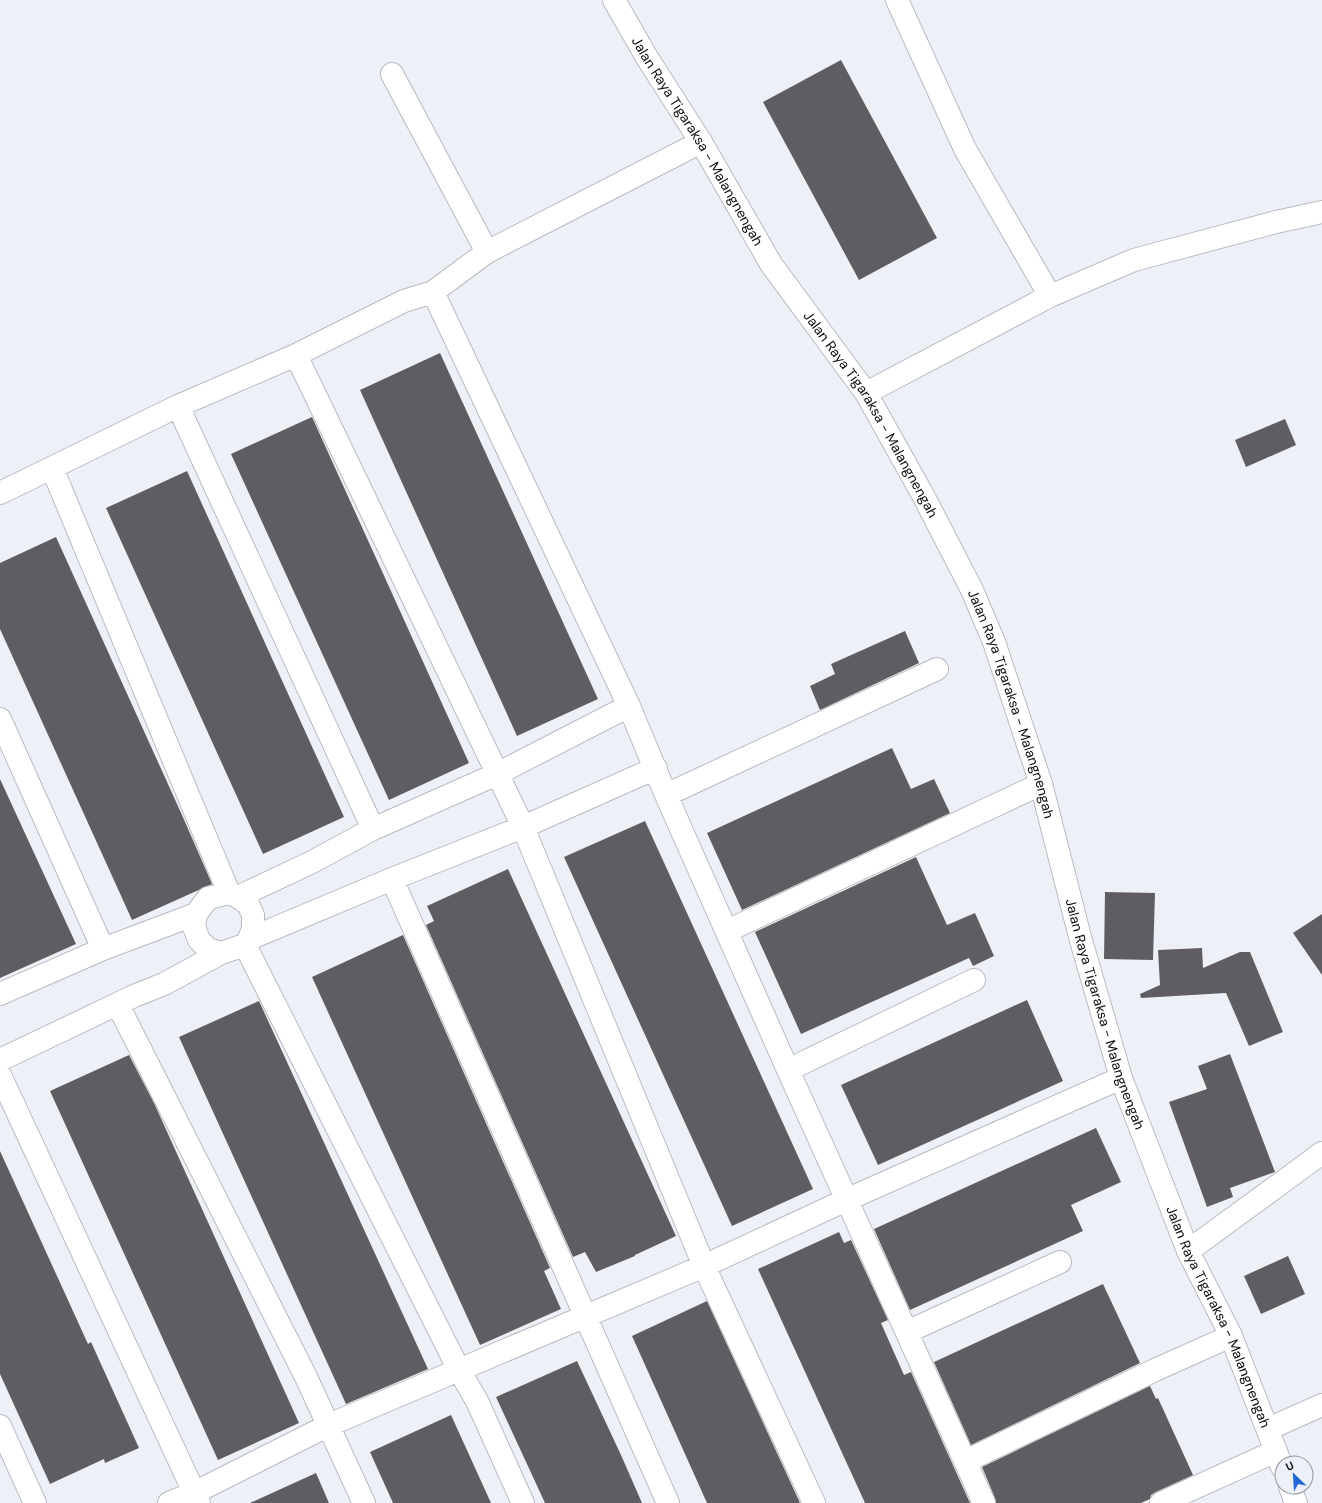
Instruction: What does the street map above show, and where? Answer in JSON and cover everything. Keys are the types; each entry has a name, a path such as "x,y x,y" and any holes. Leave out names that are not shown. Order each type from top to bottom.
{"street":[{"name":"Jalan Raya Tigaraksa - Malangnengah","path":"614,0 646,56 701,142 771,264 866,393 924,497 972,590 994,642 1041,784 1080,937 1120,1078 1188,1251 1231,1336 1278,1455"},
{"path":"896,0 965,149 1050,296"},
{"path":"392,74 487,252"},
{"path":"0,493 178,406 296,355 404,301 433,292 487,252 701,142"},
{"path":"866,393 1050,296 1134,260 1276,222 1322,212"},
{"path":"433,292 629,706 666,795 788,1070 984,1503"},
{"path":"296,355 523,827 704,1266 814,1503"},
{"path":"178,406 373,829"},
{"path":"52,468 233,895 248,904 253,916 253,928 247,942 459,1370 477,1401 523,1503"},
{"path":"666,795 937,669"},
{"path":"221,953 208,949 199,940 194,927 196,914 208,898 233,895 312,862 373,829 497,774 629,706"},
{"path":"0,719 103,948"},
{"path":"0,1060 118,1005 134,996 164,984 221,953 392,879 523,827 656,768"},
{"path":"727,931 1041,784"},
{"path":"392,879 668,1503"},
{"path":"0,994 103,948 196,914"},
{"path":"788,1070 974,980"},
{"path":"118,1005 306,1377 364,1503"},
{"path":"0,1075 196,1498"},
{"path":"170,1503 196,1498 329,1425 704,1266 846,1200 1120,1078"},
{"path":"1188,1251 1322,1153"},
{"path":"907,1332 1060,1262"},
{"path":"966,1461 1155,1370 1231,1336"},
{"path":"1268,1428 1322,1405"},
{"path":"0,1426 35,1503"},
{"path":"1161,1503 1274,1461"}],"building":[{"path":"841,60 937,238 859,280 763,102"},
{"path":"440,353 598,699 517,736 360,390"},
{"path":"312,417 469,763 389,800 231,454"},
{"path":"1285,419 1296,445 1246,467 1235,440"},
{"path":"187,471 344,817 263,854 106,508"},
{"path":"56,537 212,884 132,920 0,629 0,563"},
{"path":"905,631 919,663 820,710 810,686 835,674 831,664"},
{"path":"892,748 911,789 934,779 950,813 742,910 707,833"},
{"path":"0,779 76,944 0,978"},
{"path":"645,821 813,1189 732,1226 564,857"},
{"path":"916,857 947,925 975,913 994,956 973,966 969,958 801,1034 755,932"},
{"path":"508,869 676,1236 635,1256 596,1272 585,1252 573,1257 426,925 434,921 427,906"},
{"path":"1105,892 1155,893 1153,960 1104,959"},
{"path":"1322,914 1322,975 1293,933"},
{"path":"403,935 550,1268 544,1271 561,1309 480,1345 312,977"},
{"path":"1202,948 1203,968 1240,952 1250,952 1283,1032 1249,1046 1226,993 1141,998 1140,994 1160,985 1158,950"},
{"path":"1027,1000 1063,1081 878,1165 841,1085"},
{"path":"259,1001 428,1369 346,1404 179,1037"},
{"path":"1230,1054 1275,1172 1230,1188 1233,1197 1207,1207 1169,1102 1207,1089 1198,1066"},
{"path":"129,1055 154,1103 299,1423 218,1460 50,1091"},
{"path":"1096,1128 1121,1182 1071,1205 1083,1231 910,1310 874,1229"},
{"path":"0,1151 88,1344 91,1342 139,1448 105,1463 104,1459 50,1484 0,1374"},
{"path":"839,1232 844,1243 851,1240 888,1320 881,1323 904,1375 911,1372 970,1503 865,1503 758,1269"},
{"path":"1288,1256 1305,1294 1261,1314 1244,1276"},
{"path":"1103,1284 1140,1363 971,1445 934,1362"},
{"path":"707,1301 800,1503 707,1503 632,1336"},
{"path":"577,1361 642,1503 545,1503 496,1397"},
{"path":"1150,1386 1156,1399 1158,1398 1193,1475 1156,1492 1151,1495 1150,1499 1141,1503 996,1503 982,1467"},
{"path":"451,1415 491,1503 393,1503 370,1452"},
{"path":"316,1473 329,1503 250,1503"}]}
